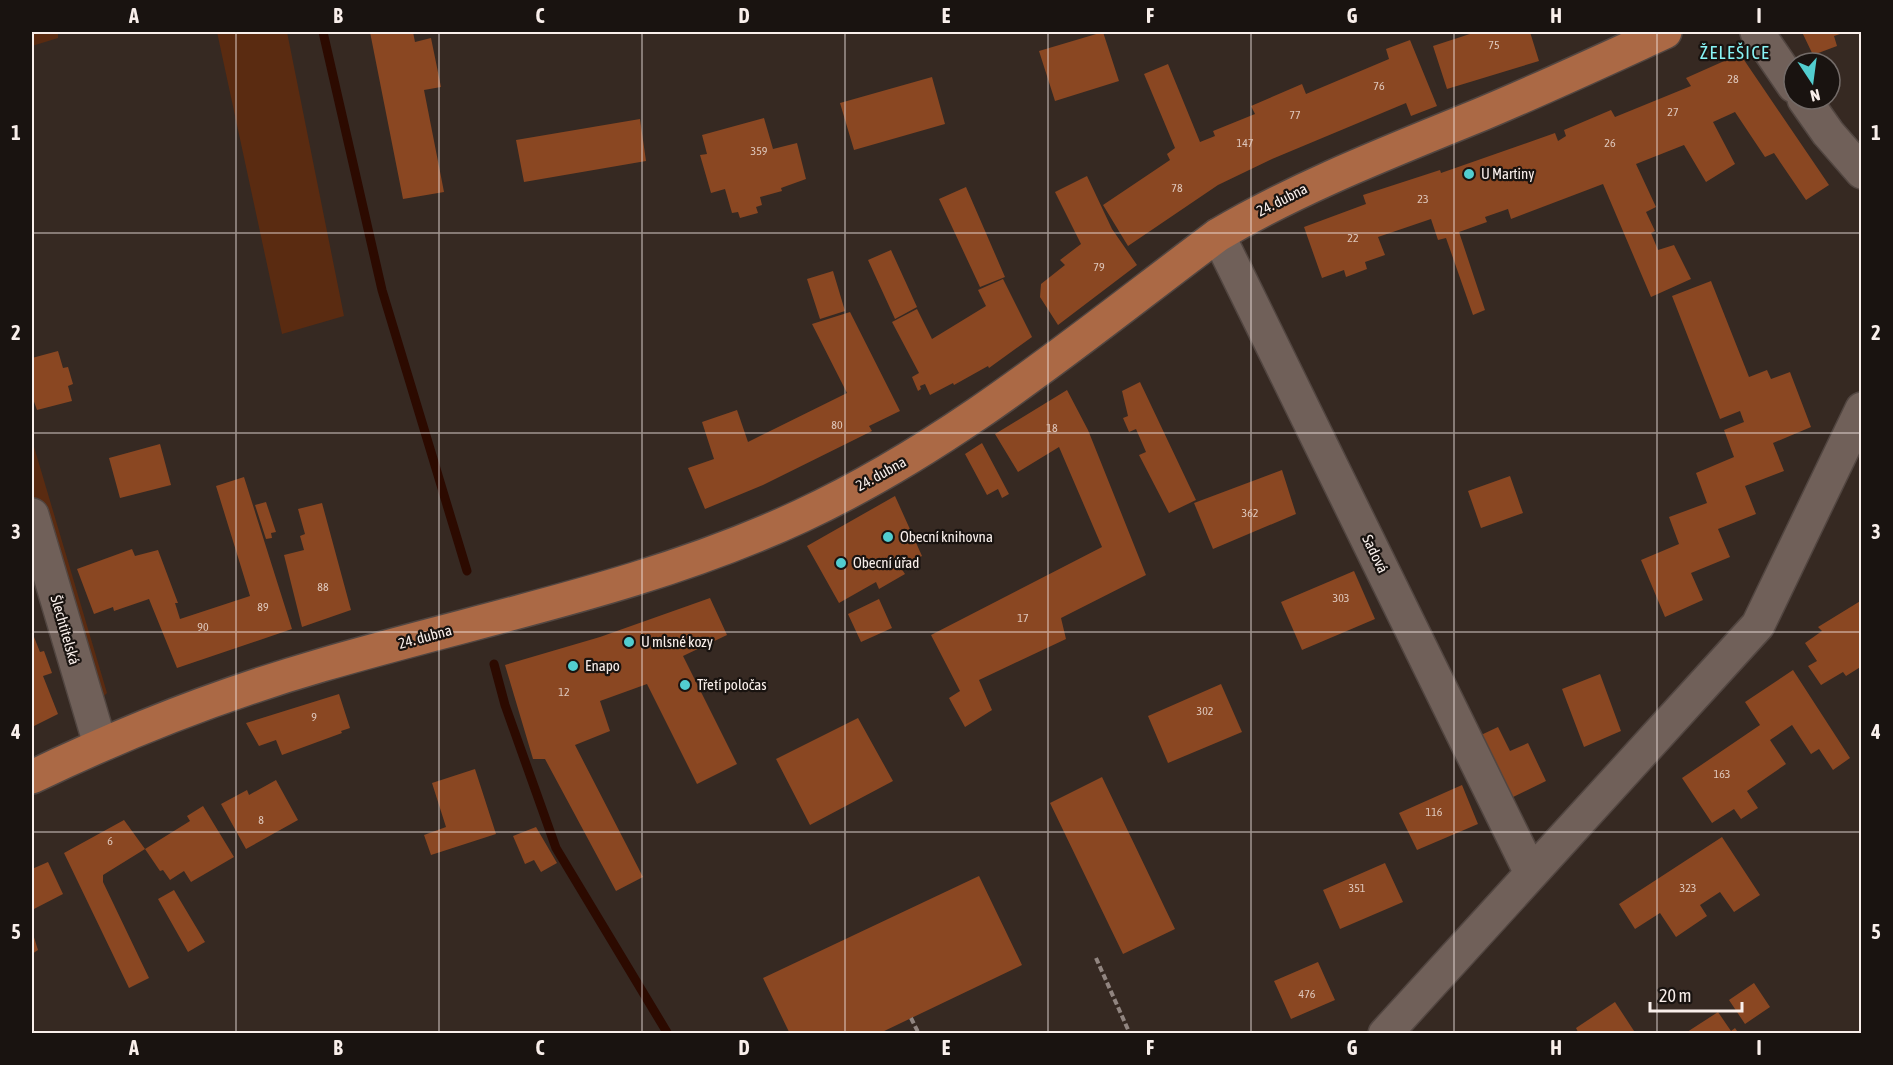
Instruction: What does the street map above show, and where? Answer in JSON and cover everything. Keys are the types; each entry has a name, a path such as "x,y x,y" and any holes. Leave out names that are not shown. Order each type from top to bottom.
{"main road":[{"name":"24. dubna","path":"32,777 100,744 163,719 318,666 671,567 801,516 890,470 983,411 1218,236 1302,189 1522,97 1665,32"}],"street":[{"path":"1757,32 1782,68"},
{"path":"1812,111 1828,133 1862,172"},
{"name":"Sadová","path":"1218,236 1531,873"},
{"path":"1385,1034 1758,625 1862,409"},
{"name":"Šlechtitelská","path":"32,514 100,744"}],"path":[{"path":"1096,958 1130,1034"},
{"path":"911,1018 919,1034"}],"shaded area":[{"path":"32,32 58,32 58,38 32,46"},
{"path":"217,32 287,32 344,316 282,334"},
{"path":"32,440 107,693 76,723 32,568"}],"building":[{"path":"370,32 413,32 415,42 431,38 441,87 424,90 444,192 403,199"},
{"path":"1103,32 1119,81 1055,101 1039,51"},
{"path":"1476,32 1530,32 1539,61 1447,89 1433,46"},
{"path":"1802,32 1846,32 1834,36 1837,46 1824,51 1811,51"},
{"path":"1410,40 1437,106 1411,116 1406,103 1272,159 1218,185 1128,246 1103,205 1170,160 1167,154 1175,148 1144,74 1168,64 1200,142 1215,136 1213,131 1255,114 1251,106 1302,84 1306,94 1389,59 1386,49"},
{"path":"1740,54 1829,185 1806,200 1774,153 1765,157 1735,112 1713,122 1735,164 1706,182 1684,145 1636,164 1656,207 1646,212 1655,231 1651,233 1658,250 1674,245 1691,279 1651,297 1603,184 1511,219 1508,209 1485,217 1487,222 1459,232 1485,310 1473,315 1446,238 1438,240 1431,219 1378,237 1385,255 1365,262 1367,269 1346,277 1344,270 1322,278 1304,227 1366,204 1363,195 1440,170 1441,173 1555,133 1558,141 1566,136 1564,130 1611,110 1615,117 1691,86 1686,78"},
{"path":"932,77 945,124 854,150 840,103"},
{"path":"764,118 773,149 797,143 806,179 781,188 782,191 760,197 762,205 756,207 758,213 740,218 738,212 732,213 725,189 711,193 700,155 707,154 702,135"},
{"path":"640,119 646,161 524,182 516,140"},
{"path":"1087,176 1112,229 1137,265 1058,325 1040,297 1041,284 1065,265 1060,260 1081,244 1055,192"},
{"path":"966,187 1005,277 980,287 939,199"},
{"path":"891,250 917,307 895,319 868,260"},
{"path":"833,271 845,311 820,319 807,279"},
{"path":"1003,279 1032,337 989,368 988,366 954,385 953,383 930,395 925,384 920,386 921,389 918,391 912,377 919,373 892,322 917,309 932,339 986,306 978,290"},
{"path":"1711,281 1749,377 1767,370 1771,379 1790,372 1811,427 1773,443 1784,471 1745,486 1756,514 1718,529 1730,557 1691,573 1703,600 1665,617 1641,560 1679,544 1669,517 1707,503 1696,473 1734,457 1724,430 1744,422 1740,411 1720,419 1672,296"},
{"path":"850,312 900,411 869,426 872,431 763,485 705,509 688,468 714,459 702,422 737,410 748,442 847,393 812,324"},
{"path":"58,351 63,368 68,367 73,384 68,386 72,401 37,410 32,396 32,358"},
{"path":"1140,382 1196,500 1169,513 1139,455 1146,452 1136,429 1129,432 1123,418 1128,416 1122,391"},
{"path":"1067,390 1088,430 1146,575 1061,618 1066,639 979,680 992,710 965,727 949,698 960,691 931,635 1102,547 1059,447 1018,472 995,434"},
{"path":"982,443 1009,494 1002,498 998,489 987,495 965,454"},
{"path":"160,444 171,485 120,498 109,458"},
{"path":"1282,470 1296,514 1213,549 1194,503"},
{"path":"1510,476 1523,513 1481,528 1468,491"},
{"path":"244,477 292,629 177,668 149,599 114,611 113,607 94,614 77,569 132,549 135,556 158,550 178,603 175,603 180,619 250,596 216,486"},
{"path":"895,496 922,556 901,568 905,574 879,589 876,582 839,603 807,546"},
{"path":"266,502 276,532 271,533 272,538 266,539 255,505"},
{"path":"322,503 351,610 302,627 284,555 304,550 300,536 305,534 298,509"},
{"path":"1354,571 1375,619 1302,650 1281,602"},
{"path":"710,598 727,635 683,656 737,764 697,784 647,684 600,701 610,731 575,745 643,877 616,891 545,759 533,759 505,665 600,637"},
{"path":"879,599 892,628 861,642 848,614"},
{"path":"1862,600 1862,666 1846,676 1843,672 1821,685 1808,666 1817,661 1805,643 1822,631 1818,627"},
{"path":"34,637 40,652 44,651 52,673 43,676 58,714 32,727 32,638"},
{"path":"1793,670 1850,758 1833,770 1819,749 1811,754 1792,725 1770,740 1786,764 1747,791 1758,808 1741,819 1734,809 1712,823 1682,778 1760,725 1745,702"},
{"path":"1600,674 1621,731 1584,747 1562,689"},
{"path":"1221,684 1242,732 1168,763 1148,716"},
{"path":"339,694 350,728 282,755 276,740 259,746 246,723"},
{"path":"858,718 893,781 810,825 776,759"},
{"path":"1498,727 1510,751 1528,743 1546,781 1511,798 1481,735"},
{"path":"475,769 496,834 431,855 424,835 446,827 432,783"},
{"path":"1102,777 1175,929 1123,954 1050,803"},
{"path":"276,780 298,820 246,849 221,804 247,790 249,795"},
{"path":"1462,785 1478,824 1417,850 1399,813"},
{"path":"203,806 234,857 191,882 184,871 170,880 163,870 160,871 145,849 190,821 187,816"},
{"path":"124,820 145,849 103,875 103,882 149,978 129,988 64,853"},
{"path":"536,827 557,863 541,872 534,860 525,864 513,836"},
{"path":"1722,837 1760,895 1734,912 1720,892 1700,905 1707,916 1676,937 1660,913 1635,929 1619,904"},
{"path":"48,862 63,894 32,910 32,869"},
{"path":"1385,863 1403,902 1340,929 1323,890"},
{"path":"979,876 1022,965 878,1034 790,1034 763,978"},
{"path":"174,890 205,942 188,952 158,899"},
{"path":"32,931 38,950 32,954"},
{"path":"1318,962 1335,1000 1291,1019 1274,981"},
{"path":"1754,983 1770,1007 1745,1024 1729,1000"},
{"path":"1615,1002 1636,1034 1579,1034 1576,1028"},
{"path":"1718,1012 1731,1031 1735,1028 1739,1034 1684,1034"}],"waterway":[{"path":"323,32 382,290 467,571"},
{"path":"494,664 505,705 556,848 668,1034"}],"place":[{"name":"U Martiny","path":"1469,174"},
{"name":"Obecní knihovna","path":"888,537"},
{"name":"Obecní úřad","path":"841,563"},
{"name":"U mlsné kozy","path":"629,642"},
{"name":"Enapo","path":"573,666"},
{"name":"Třetí poločas","path":"685,685"}],"district":[{"name":"ŽELEŠICE","path":"1735,53"}]}
